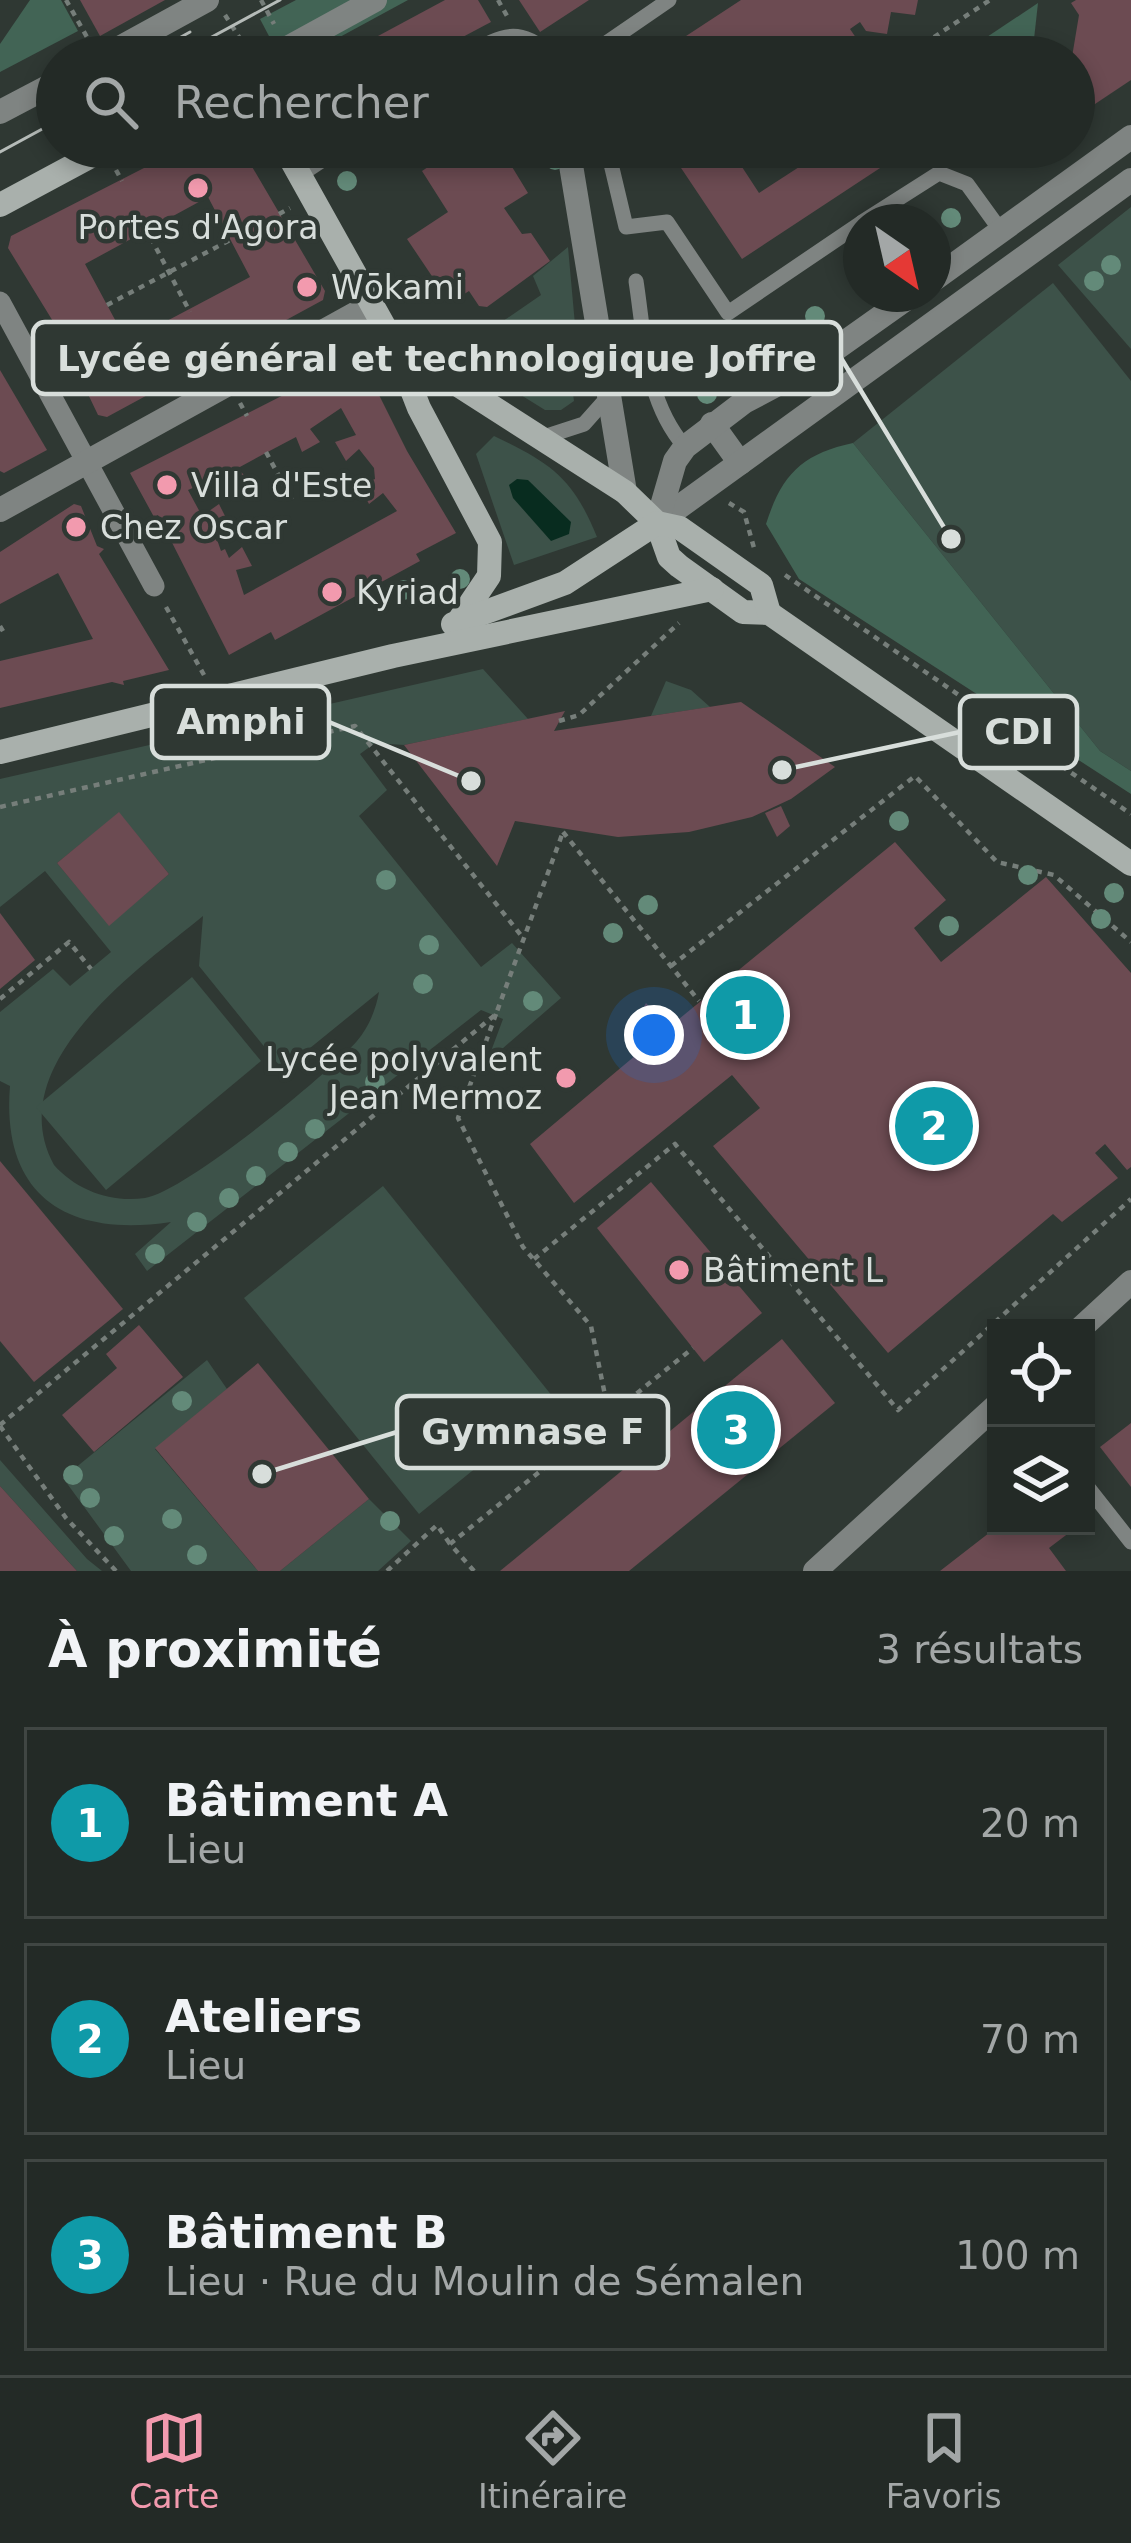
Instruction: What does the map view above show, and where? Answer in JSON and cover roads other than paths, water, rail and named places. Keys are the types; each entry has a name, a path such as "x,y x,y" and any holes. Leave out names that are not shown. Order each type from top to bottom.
{"main road":[{"path":"0,205 69,168"},
{"path":"296,168 394,344 418,409 490,542 489,576 458,622"},
{"path":"394,344 625,492 657,523 669,557 743,612 770,613 1131,863"},
{"path":"392,656 458,622 565,583 657,523 680,528 761,586 770,613"},
{"path":"0,752 392,656 712,590"}],"street":[{"path":"123,36 207,0"},
{"path":"310,36 376,0"},
{"path":"0,112 36,93"},
{"path":"1095,163 1131,137"},
{"path":"298,171 302,168"},
{"path":"571,168 625,492"},
{"path":"951,267 1088,168"},
{"path":"657,523 1131,180"},
{"path":"0,302 154,586"},
{"path":"0,510 373,304"},
{"path":"657,523 674,461 685,447 712,424 810,367 888,312"},
{"path":"712,424 740,463"},
{"path":"1091,1319 1131,1282"},
{"path":"815,1571 987,1414"}],"lane":[{"path":"617,36 669,0"},
{"path":"612,168 626,226 667,222 728,313 843,235"},
{"path":"890,204 939,173 968,184 1001,231"},
{"path":"636,281 653,390 662,417 685,447"},
{"path":"544,437 584,424 609,394"},
{"path":"1095,1496 1131,1542"}],"tram line":[{"path":"214,36 280,0"},
{"path":"183,36 190,32"},
{"path":"0,152 36,132"}],"place":[{"name":"Portes d'Agora","path":"198,188"},
{"name":"Wōkami","path":"307,287"},
{"name":"Villa d'Este","path":"167,485"},
{"name":"Chez Oscar","path":"76,527"},
{"name":"Lycée général et technologique Joffre","path":"951,539"},
{"name":"Kyriad","path":"332,592"},
{"name":"CDI","path":"782,770"},
{"name":"Amphi","path":"471,781"},
{"name":"Bâtiment A","path":"745,1015"},
{"name":"Lycée polyvalent Jean Mermoz","path":"566,1078"},
{"name":"Ateliers","path":"934,1126"},
{"name":"Bâtiment L","path":"679,1270"},
{"name":"Bâtiment B","path":"736,1430"},
{"name":"Gymnase F","path":"262,1474"}]}
